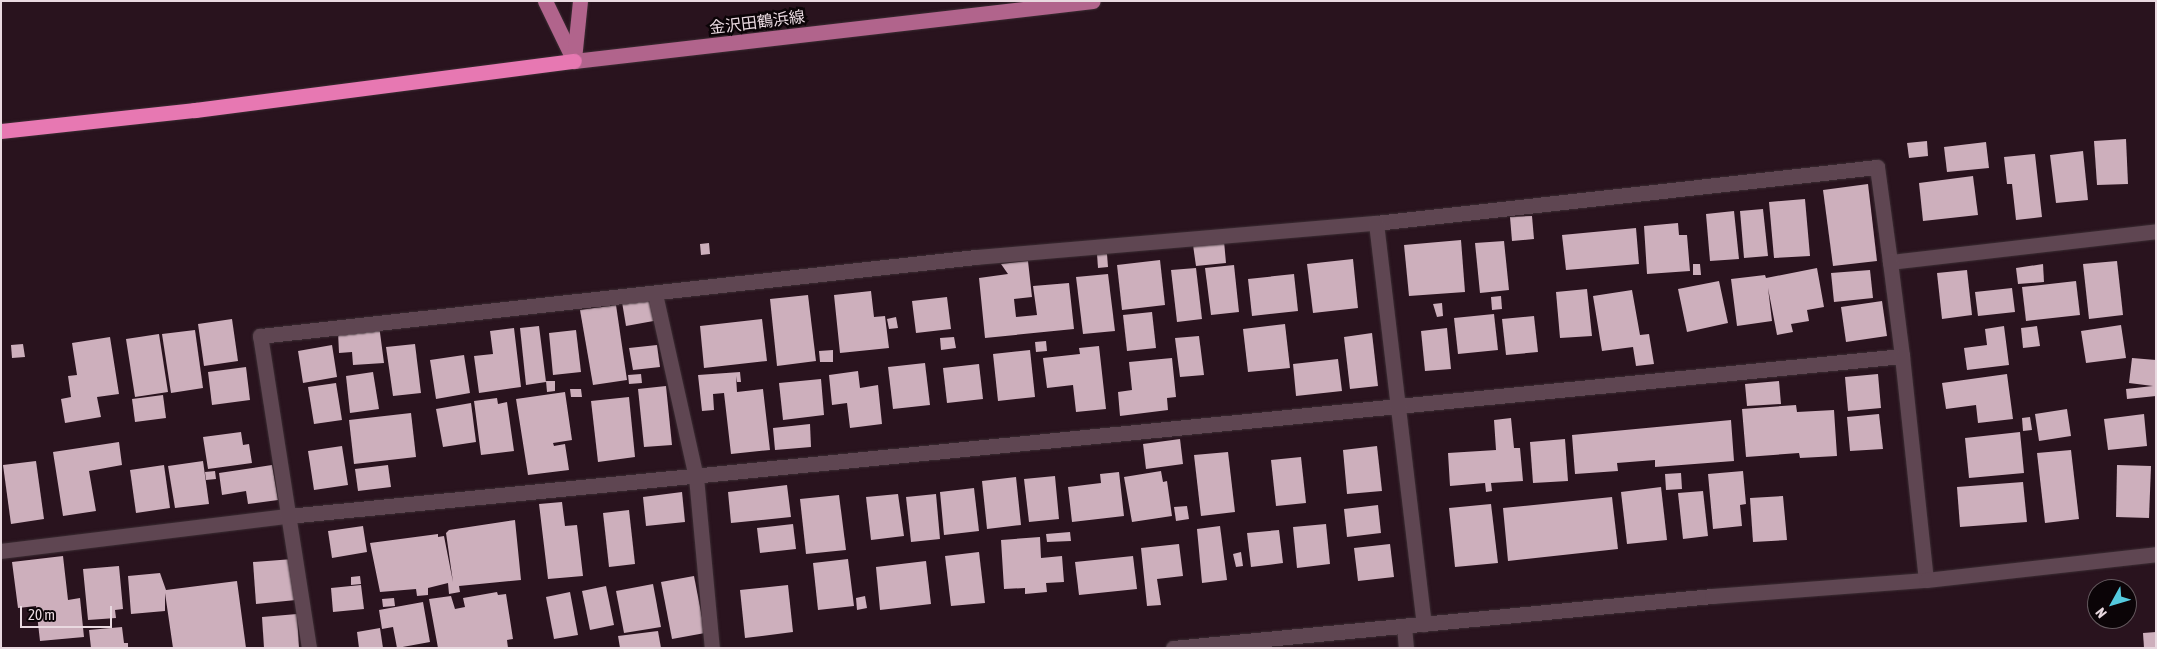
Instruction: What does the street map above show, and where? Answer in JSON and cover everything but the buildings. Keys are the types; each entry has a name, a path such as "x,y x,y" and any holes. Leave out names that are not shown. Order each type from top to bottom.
{"highway":[{"path":"1,131 195,110 574,61"}],"main road":[{"path":"545,1 574,61"},
{"path":"574,61 580,1"},
{"name":"金沢田鶴浜線","path":"574,61 1093,1"}],"street":[{"path":"310,648 260,336 655,294 976,256 1376,223 1877,167 1902,356 1926,580"},
{"path":"1376,223 1396,407 1424,624"},
{"path":"1890,262 2156,231"},
{"path":"655,294 696,477 712,648"},
{"path":"1,551 288,516 1902,356"},
{"path":"1173,648 1702,597 1926,580 2156,554"},
{"path":"1404,626 1406,648"}]}
